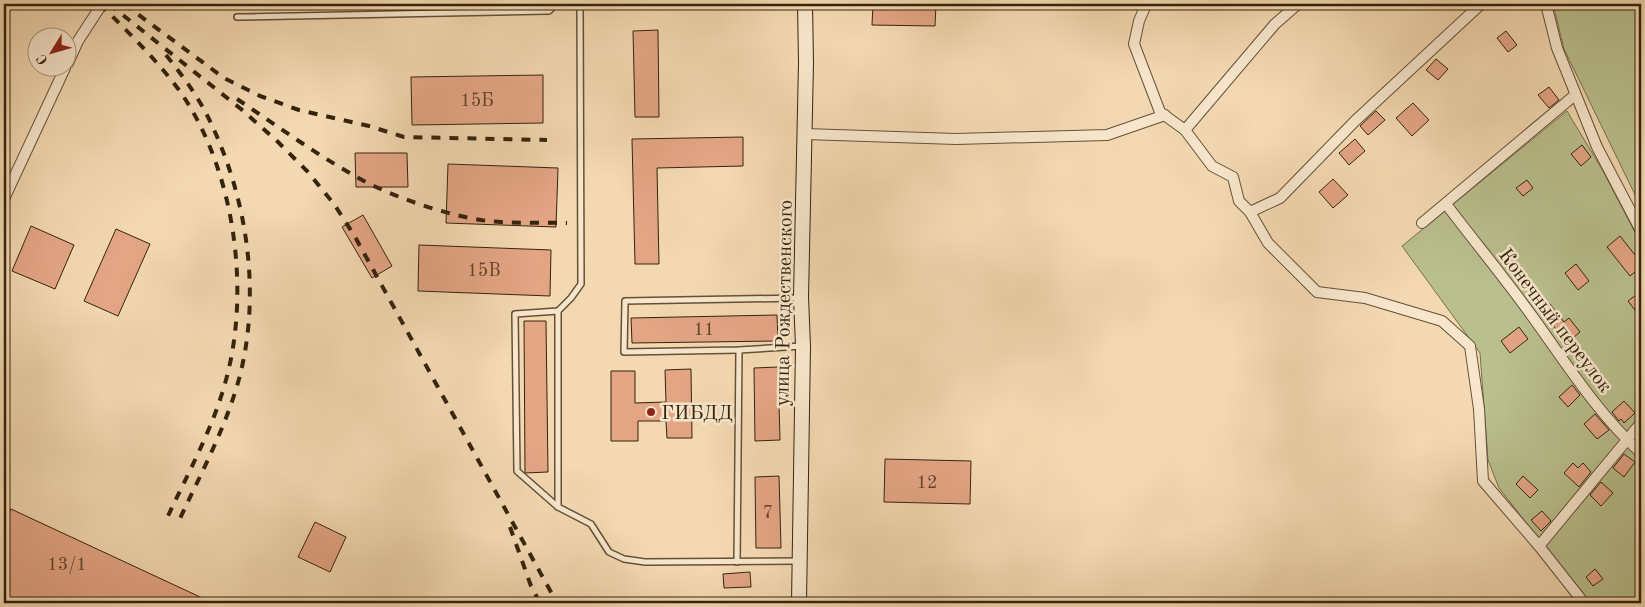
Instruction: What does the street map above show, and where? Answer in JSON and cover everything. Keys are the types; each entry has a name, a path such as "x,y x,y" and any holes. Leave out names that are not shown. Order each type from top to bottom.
{"main road":[{"name":"улица Рождественского","path":"799,603 803,346 801,298 806,134 805,4"}],"street":[{"path":"78,41 102,4"},
{"path":"1144,4 1134,44 1160,112 1185,130 1212,166 1233,177 1239,201 1250,212 1268,243 1317,292 1365,298 1442,321 1470,346 1479,409 1484,481 1584,603"},
{"path":"1185,130 1275,24 1298,4"},
{"path":"1250,212 1280,198 1354,121 1481,4"},
{"path":"1546,4 1557,48 1575,96 1597,147 1641,231"},
{"path":"4,198 60,78"},
{"path":"1422,223 1575,96"},
{"path":"806,134 956,139 1108,135 1165,116"},
{"name":"Конечный переулок","path":"1446,204 1522,301 1598,406 1641,453"},
{"path":"1539,546 1641,423"}],"lane":[{"path":"237,17 549,10 556,4"},
{"path":"580,4 580,284 571,298 558,311 515,314 517,472 558,507 591,524 609,552 624,559 645,562 800,561"},
{"path":"801,298 625,301 624,352 739,350 803,346"},
{"path":"558,311 558,507"},
{"path":"737,562 739,350"}],"green space":[{"path":"1553,4 1641,4 1641,207 1564,49"},
{"path":"1567,111 1603,171 1641,244 1641,603 1589,603 1499,488 1488,460 1480,353 1402,246"}],"building":[{"path":"873,4 936,4 935,26 872,25"},
{"path":"658,30 659,117 635,117 633,31"},
{"path":"1506,31 1517,45 1508,52 1497,38"},
{"path":"1436,59 1448,69 1438,80 1426,70"},
{"path":"543,75 543,123 412,125 411,77"},
{"path":"1549,87 1559,100 1549,108 1538,95"},
{"path":"1413,103 1429,120 1412,136 1396,118"},
{"path":"1376,111 1385,120 1368,135 1360,126"},
{"path":"743,137 743,166 657,168 659,264 635,264 632,139"},
{"path":"1355,139 1365,151 1349,165 1339,153"},
{"path":"1582,145 1591,157 1581,166 1571,154"},
{"path":"355,153 407,153 408,187 356,187"},
{"path":"448,164 558,168 556,227 446,223"},
{"path":"1333,179 1348,195 1333,208 1319,192"},
{"path":"1527,180 1533,188 1523,196 1516,188"},
{"path":"363,215 392,266 372,278 342,227"},
{"path":"31,226 74,245 55,289 12,271"},
{"path":"116,229 150,244 118,316 84,301"},
{"path":"1620,236 1635,255 1641,250 1641,267 1630,276 1607,247"},
{"path":"419,245 551,250 550,296 418,291"},
{"path":"1576,264 1589,281 1578,290 1565,273"},
{"path":"1636,295 1641,302 1641,318 1628,301"},
{"path":"1549,303 1564,322 1569,318 1580,332 1567,343 1548,319 1539,311"},
{"path":"777,315 778,341 632,343 631,318"},
{"path":"524,321 546,321 548,472 525,473"},
{"path":"1519,327 1528,339 1510,353 1501,341"},
{"path":"778,367 780,440 755,441 754,368"},
{"name":"ГИБДД","path":"691,369 692,438 667,438 666,421 638,421 638,441 611,441 611,371 635,371 635,403 666,402 665,370"},
{"path":"1572,385 1580,395 1568,407 1559,397"},
{"path":"1624,401 1635,413 1624,423 1621,419 1619,421 1612,412"},
{"path":"1595,414 1609,430 1597,439 1584,424"},
{"path":"1624,454 1635,462 1624,477 1613,468"},
{"path":"885,459 971,461 970,504 884,502"},
{"path":"1573,463 1578,468 1583,463 1591,472 1579,487 1564,473"},
{"path":"779,476 781,548 756,548 755,477"},
{"path":"1523,476 1538,490 1530,498 1516,484"},
{"path":"1601,482 1613,493 1601,506 1590,495"},
{"path":"11,509 213,603 4,603 4,525"},
{"path":"1542,511 1551,521 1541,531 1531,520"},
{"path":"315,522 346,537 330,572 298,557"},
{"path":"1595,569 1603,579 1593,586 1586,577"},
{"path":"750,572 751,587 724,588 723,574"}],"railway":[{"path":"100,4 161,67 179,90 198,120 213,154 224,189 232,226 237,301 234,337 228,372 217,410 167,518"},
{"path":"109,4 241,109 307,171 334,204 354,235 557,603"},
{"path":"124,4 224,78 260,96 299,110 369,126 404,137 547,140"},
{"path":"166,55 199,101 221,147 233,179 241,212 247,245 250,279 246,346 239,379 219,435 177,525"},
{"path":"237,99 340,167 401,198 455,215 488,221 567,223"},
{"path":"510,527 531,586 540,603"}],"place":[{"name":"ГИБДД","path":"651,412"}]}
